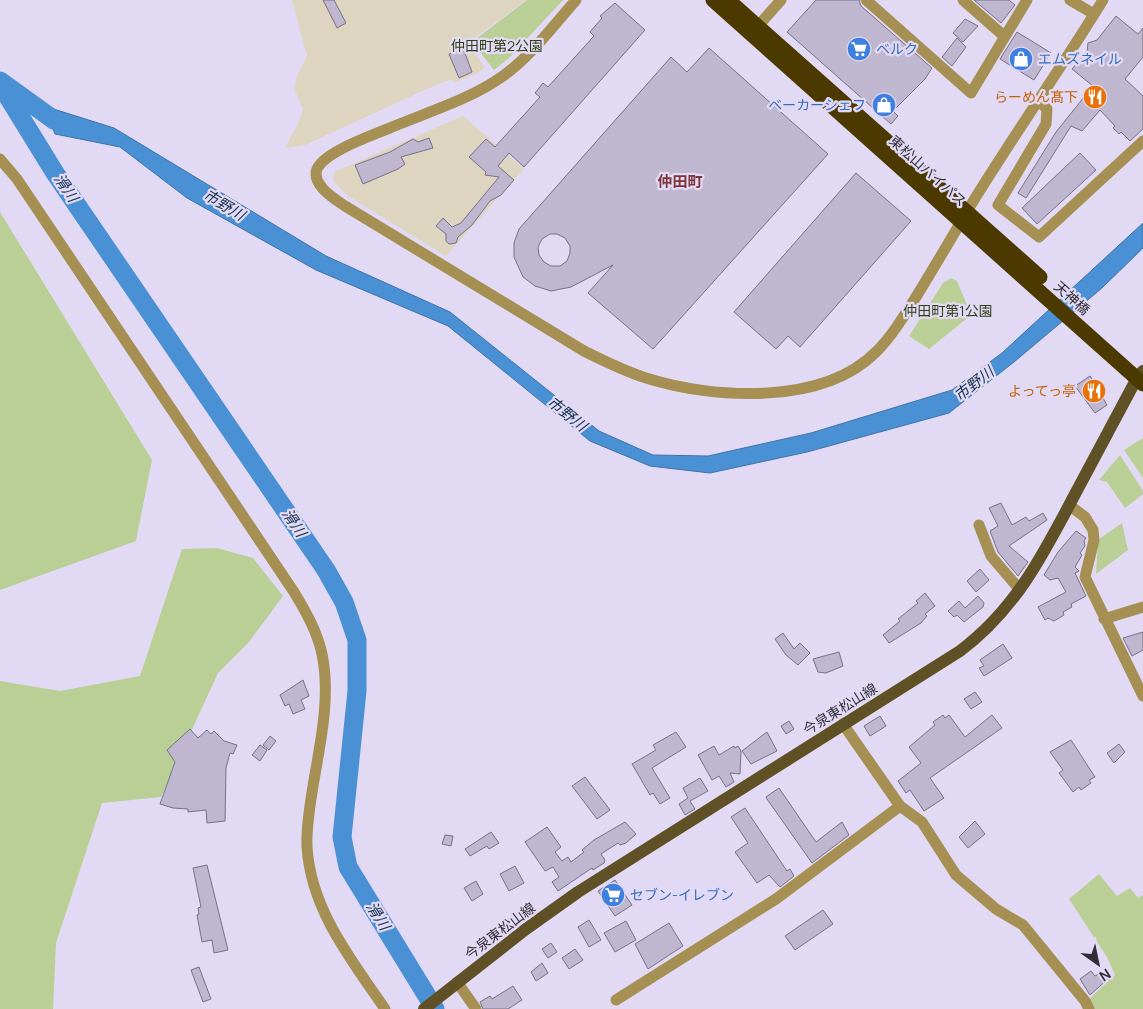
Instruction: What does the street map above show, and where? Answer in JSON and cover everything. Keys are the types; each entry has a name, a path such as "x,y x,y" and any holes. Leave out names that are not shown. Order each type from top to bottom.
{"highway":[{"name":"東松山バイパス","path":"713,0 1037,281"},
{"name":"東松山バイパス","path":"728,0 964,217"},
{"name":"天神橋","path":"1037,281 1142,376"}],"main road":[{"name":"今泉東松山線","path":"424,1009 457,982 578,892 960,651 999,618 1020,590 1142,376"}],"street":[{"path":"576,0 522,60 501,78 475,92 337,152 317,168 316,173 320,184 345,206 584,351 615,367 647,378 702,391 727,392 770,392 804,387 840,377 876,353 890,336 1103,0"},
{"path":"758,26 781,0"},
{"path":"866,0 971,93 1004,36 1028,0"},
{"path":"963,0 1004,36"},
{"path":"1070,0 1094,14"},
{"path":"1039,101 1047,109 1046,124 998,205 1039,237 1143,141"},
{"path":"0,159 17,179 289,584 312,622 322,654 325,689 307,846 311,876 320,905 334,934 385,1009"},
{"path":"1069,505 1085,517 1093,530 1094,540 1085,578 1143,696"},
{"path":"979,525 991,556 1020,590"},
{"path":"1104,619 1143,607"},
{"path":"843,724 900,806 922,822 956,876 996,909 1023,925 1089,1009"},
{"path":"616,1000 776,899 900,806"},
{"path":"457,982 476,1009"}],"shaded area":[{"path":"292,0 526,0 468,43 485,68 476,74 454,83 452,79 422,91 305,145 285,148 298,124 303,109 294,89 297,76 307,56"},
{"path":"463,116 524,169 446,256 348,196 334,182 334,172"}],"green space":[{"name":"仲田町第2公園","path":"527,0 563,0 509,58 494,70 472,42"},
{"path":"0,212 152,460 136,541 0,590"},
{"name":"仲田町第1公園","path":"951,278 957,281 971,315 929,349 909,336 943,283"},
{"path":"1143,438 1143,478 1124,450"},
{"path":"1120,455 1143,491 1143,494 1125,508 1107,482 1099,480"},
{"path":"1122,523 1128,550 1096,574 1098,540"},
{"path":"217,548 253,558 283,596 249,642 218,673 161,797 102,803 56,943 53,1009 0,1009 0,681 60,691 140,676 182,549"},
{"path":"1099,874 1117,896 1130,888 1138,898 1143,895 1143,1009 1094,1009 1089,999 1115,975 1107,957 1069,899"}],"water":[{"path":"44,106 114,128 326,256 450,312 599,431 653,455 708,456 811,433 952,390 1002,353 1143,223 1143,248 1102,288 1014,362 949,413 807,452 710,473 650,466 590,441 448,326 316,270 187,198 120,147 55,134"}],"building":[{"path":"323,0 334,0 346,23 337,28"},
{"path":"816,0 859,0 861,6 932,68 925,79 893,111 898,116 891,124 787,32"},
{"path":"974,0 1009,0 1015,5 1001,23"},
{"path":"615,3 645,30 524,167 509,153 498,166 514,180 501,195 490,201 472,225 458,237 456,243 449,244 446,241 446,234 436,226 443,218 452,227 461,223 499,177 485,175 486,172 469,157 486,139 495,147 540,97 535,93 543,83 548,87 594,36 590,32 602,18 600,16"},
{"path":"1116,16 1138,34 1143,28 1143,57 1125,79 1143,96 1143,129 1130,141 1121,132 1119,134 1113,128 1115,126 1100,110 1082,131 1071,126 1026,198 1018,193 1056,132 1093,86 1072,69 1087,52 1088,43 1097,40"},
{"path":"965,19 978,26 963,42 953,33"},
{"path":"1017,32 1051,53 1034,80 1000,59"},
{"path":"957,38 966,47 952,66 942,57"},
{"path":"463,48 472,72 459,78 449,54"},
{"path":"709,48 828,154 653,349 588,293 613,265 571,287 551,291 535,286 523,277 514,257 514,243 519,229 671,57 687,72","holes":["550,234 557,234 565,238 570,246 570,253 567,261 560,266 551,266 544,262 539,255 538,247 542,239"]},
{"path":"429,138 433,148 401,157 405,164 398,169 363,184 355,165 390,152 413,139 418,142"},
{"path":"1080,153 1096,170 1037,224 1022,208"},
{"path":"856,173 911,221 800,347 788,336 776,349 734,312"},
{"path":"1090,376 1107,405 1095,413 1075,386"},
{"path":"1001,503 1012,525 1026,517 1029,521 1043,513 1047,520 1009,546 1028,562 1018,576 998,552 990,531 998,526 989,508"},
{"path":"1076,531 1086,538 1084,541 1085,546 1080,553 1082,555 1075,567 1079,571 1075,573 1086,596 1071,604 1072,607 1063,612 1064,615 1054,621 1048,618 1045,620 1038,607 1066,592 1058,578 1050,580 1044,575 1058,552"},
{"path":"980,569 989,580 976,592 967,581"},
{"path":"925,593 935,606 925,614 927,616 921,623 889,643 883,635 900,621 898,619 918,603 916,601"},
{"path":"978,596 984,603 983,607 964,622 957,615 954,617 948,611 959,601 965,608"},
{"path":"1143,632 1143,650 1132,656 1123,638"},
{"path":"783,633 794,649 800,643 810,653 798,665 786,655 775,639"},
{"path":"1003,644 1012,658 984,676 979,668 984,666 980,660"},
{"path":"839,652 843,666 826,673 818,672 813,659"},
{"path":"303,680 309,696 301,700 305,709 293,714 289,704 285,706 280,695"},
{"path":"975,692 982,702 971,709 964,699"},
{"path":"848,700 853,708 841,715 836,706"},
{"path":"943,715 945,718 949,715 965,737 992,715 1002,728 930,778 944,798 924,811 910,790 906,793 898,781 921,763 909,747 935,725 933,722"},
{"path":"880,716 886,726 870,736 864,726"},
{"path":"789,721 794,729 786,734 781,726"},
{"path":"190,729 198,738 207,730 211,734 214,731 224,741 237,745 233,754 230,753 226,768 225,821 207,823 206,810 188,812 188,809 173,808 160,804 175,762 167,750"},
{"path":"676,732 686,747 652,768 670,798 660,804 653,793 650,795 632,764 656,750 653,745"},
{"path":"767,732 777,751 751,764 742,751"},
{"path":"270,736 276,741 269,750 263,745"},
{"path":"1071,740 1095,777 1089,780 1091,783 1081,790 1079,787 1073,792 1059,773 1063,770 1050,752"},
{"path":"1119,744 1125,752 1114,763 1107,753"},
{"path":"260,745 267,750 260,761 252,755"},
{"path":"714,746 719,755 734,746 735,748 738,746 741,751 740,774 730,773 734,782 726,787 719,776 712,780 698,755"},
{"path":"585,777 610,810 597,819 572,786"},
{"path":"700,778 708,791 690,801 695,809 685,815 679,804 688,798 683,788"},
{"path":"779,788 816,842 842,822 849,835 812,863 766,797"},
{"path":"745,808 787,871 790,869 794,876 780,887 769,875 757,883 735,852 748,843 731,817"},
{"path":"975,821 985,834 968,848 959,837"},
{"path":"625,822 636,834 626,843 620,845 618,843 601,854 605,860 604,863 593,870 592,868 558,891 552,882 559,877 553,867 545,871 525,842 547,827 561,847 555,852 562,861 568,857 571,862 584,852 582,850 594,840"},
{"path":"491,832 499,843 489,849 487,846 470,856 465,849"},
{"path":"445,835 453,836 451,846 442,844"},
{"path":"207,865 228,950 214,953 212,940 202,942 197,915 199,914 198,908 201,907 193,868"},
{"path":"515,866 524,883 509,891 500,874"},
{"name":"セブン-イレブン","path":"615,880 632,905 615,916 598,891"},
{"path":"476,881 483,894 472,901 464,888"},
{"path":"823,910 833,924 795,950 785,936"},
{"path":"589,920 601,940 589,947 578,927"},
{"path":"626,921 636,940 615,952 604,933"},
{"path":"669,923 683,946 648,969 635,944"},
{"path":"551,943 557,952 548,958 542,949"},
{"path":"575,949 583,960 569,969 562,958"},
{"path":"542,963 548,973 536,981 531,972"},
{"path":"199,967 211,999 203,1002 191,970"},
{"path":"1091,971 1095,976 1104,971 1109,978 1090,995 1080,979"},
{"path":"513,986 522,1000 508,1009 483,1009 480,1002 490,996 492,999"}],"waterway":[{"name":"市野川","path":"0,81 54,120 71,126"},
{"name":"滑川","path":"2,87 55,173 326,570 344,602 357,640 357,691 342,837 348,867 435,1009"}],"place":[{"name":"ベルク","path":"859,49"},
{"name":"エムズネイル","path":"1021,59"},
{"name":"らーめん髙下","path":"1095,97"},
{"name":"ベーカーシェフ","path":"884,105"},
{"name":"よってっ亭","path":"1094,391"},
{"name":"セブン-イレブン","path":"613,895"}],"district":[{"name":"仲田町","path":"680,182"}]}
